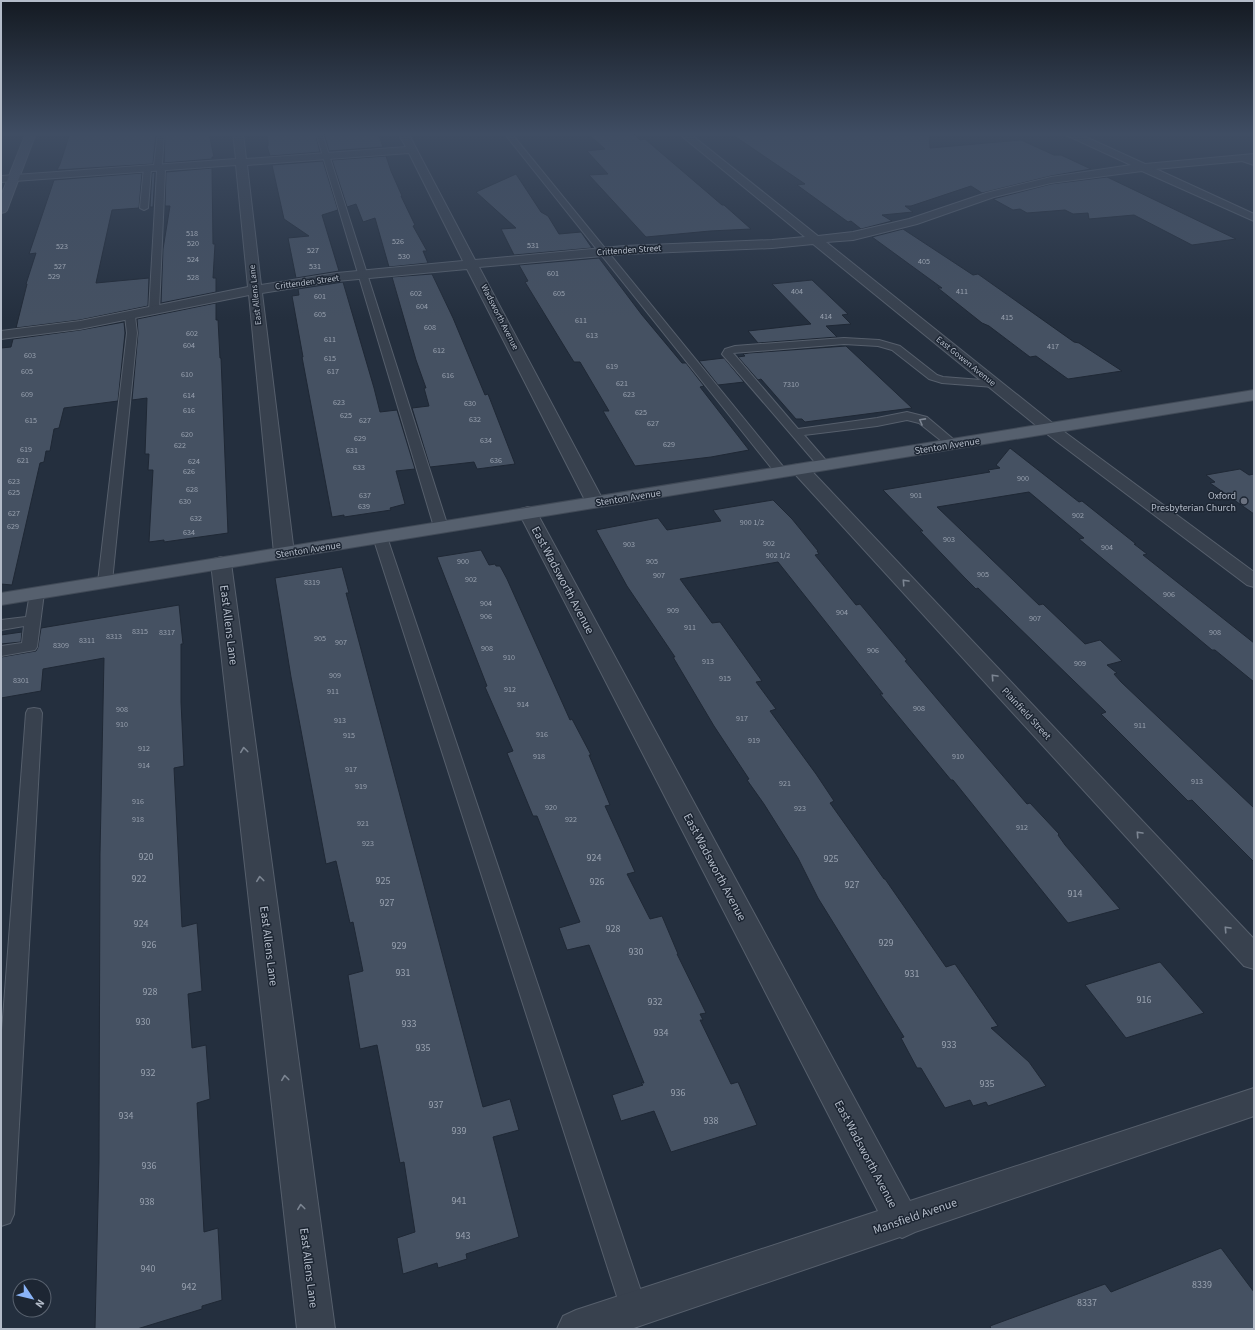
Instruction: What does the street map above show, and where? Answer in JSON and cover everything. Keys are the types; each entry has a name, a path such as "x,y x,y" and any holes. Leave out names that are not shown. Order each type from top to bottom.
{"main road":[{"path":"1,210 7,195"},
{"name":"Stenton Avenue","path":"1,599 1254,395"}],"street":[{"name":"East Allens Lane","path":"244,195 284,553"},
{"name":"Wadsworth Avenue","path":"436,195 595,502"},
{"name":"East Gowen Avenue","path":"760,195 1049,428 1254,581"},
{"name":"Crittenden Street","path":"1,335 73,326 130,316 254,290 363,274 603,252 772,244 864,234 925,219 990,195"},
{"path":"1205,195 1254,218"},
{"name":"Plainfield Street","path":"791,470 1254,958"},
{"name":"East Wadsworth Avenue","path":"528,513 902,1221"},
{"name":"East Allens Lane","path":"221,563 316,1329"},
{"name":"Mansfield Avenue","path":"576,1329 1254,1102"}],"lane":[{"path":"144,208 145,195"},
{"path":"154,311 160,195"},
{"path":"338,195 441,527"},
{"path":"557,195 603,252 791,470"},
{"path":"105,582 132,333 130,316"},
{"path":"824,465 727,354 729,351 735,349 788,344 844,341 879,342 896,348 933,377 942,380 994,384"},
{"path":"795,433 877,422 907,416 923,420 953,444"},
{"path":"380,537 634,1309"},
{"path":"1,651 29,646 37,593"},
{"path":"1,625 33,620"},
{"path":"1,1214 34,713"}],"building":[{"path":"49,195 140,195 139,208 112,210 96,283 149,278 148,306 80,320 16,328 26,284 36,253 29,254"},
{"path":"151,195 154,195 153,207 150,207"},
{"path":"165,195 212,195 213,244 215,244 213,278 216,278 216,292 161,303 163,249 170,206 165,206"},
{"path":"279,195 333,195 338,210 322,215 339,271 296,278 288,238 309,236 284,219"},
{"path":"343,195 402,195 415,225 413,226 427,251 423,251 428,263 389,267 375,218 363,222 356,204 347,207"},
{"path":"479,195 530,195 541,212 548,216 559,234 581,232 592,248 514,255 501,229 516,228"},
{"path":"607,195 710,195 751,229 710,231 646,237"},
{"path":"811,195 944,195 911,206 905,206 913,212 882,215 892,221 861,229 851,221 848,222"},
{"path":"1008,195 1145,195 1236,239 1192,245 1134,215 1089,219 1088,213 1073,214 1065,210 1027,213 1020,209 1013,210 993,199"},
{"path":"903,229 973,275 978,274 1074,342 1079,343 1122,371 1068,379 1036,356 1030,357 989,326 982,323 938,288 942,288 872,237"},
{"path":"599,258 642,315 682,363 686,363 704,386 700,387 749,450 711,457 635,466 603,411 609,411 580,362 574,362 569,354 525,282 528,281 519,265"},
{"path":"432,274 453,318 485,395 488,394 515,464 477,469 474,462 430,467 412,408 429,406 424,388 426,388 416,360 392,277"},
{"path":"812,280 848,314 842,315 851,324 826,326 837,337 758,343 748,331 811,324 772,284"},
{"path":"343,282 380,412 397,410 415,469 396,471 405,504 390,508 391,510 344,517 344,515 332,517 292,296 299,295 298,289"},
{"path":"216,303 216,320 218,320 221,358 228,533 164,542 164,540 149,542 153,470 148,470 149,454 145,454 147,398 132,400 138,333 137,319"},
{"path":"124,322 125,333 118,401 64,408 59,428 54,429 50,451 46,451 44,462 40,463 12,585 1,584 1,348 11,347 13,339 80,330"},
{"path":"846,346 912,408 805,422 802,419 796,419 761,379 758,380 738,357 745,356 743,354 749,353"},
{"path":"724,358 744,382 718,385 699,361"},
{"path":"1010,448 1079,502 1082,501 1136,544 1134,544 1147,554 1143,555 1254,643 1254,682 1215,650 1212,650 1079,539 1084,538 1029,492 937,507 1039,605 1043,604 1085,644 1100,640 1122,661 1107,665 1117,673 1114,674 1121,682 1254,808 1254,862 1192,800 1188,801 1101,714 1106,712 978,588 976,589 964,577 920,531 923,531 883,490 990,472 988,470 1000,468 996,465"},
{"name":"Oxford Presbyterian Church","path":"1240,469 1249,475 1254,474 1254,514 1210,483 1215,482 1206,475"},
{"path":"773,500 792,519 818,551 819,554 815,555 856,605 860,604 907,660 905,661 966,733 1027,804 1030,803 1059,834 1058,835 1065,845 1120,909 1068,923 953,780 951,780 880,694 883,694 778,562 680,579 712,623 720,622 762,681 756,682 776,709 770,711 834,801 830,803 946,967 955,964 998,1026 991,1028 1029,1062 1046,1086 988,1106 986,1102 973,1106 970,1100 945,1108 921,1068 917,1068 901,1038 904,1037 818,898 798,858 747,780 749,779 714,726 673,657 675,657 627,586 596,530 658,518 667,530 721,521 713,510"},
{"path":"481,550 489,565 495,564 496,566 500,566 507,579 570,720 572,719 591,755 589,755 610,805 605,806 635,872 627,874 650,919 662,916 677,954 706,1013 700,1014 703,1020 700,1020 731,1084 738,1082 757,1125 671,1152 654,1111 621,1121 612,1095 643,1085 641,1083 644,1083 589,945 567,950 559,928 580,922 537,816 533,816 507,753 513,751 485,687 487,686 437,557"},
{"path":"342,567 349,593 346,593 483,1107 510,1099 519,1130 493,1137 519,1237 466,1254 467,1259 438,1268 437,1263 403,1274 397,1238 415,1232 404,1162 400,1163 377,1045 360,1049 348,975 363,971 353,922 350,923 336,861 326,864 291,677 275,578"},
{"path":"179,605 183,644 181,644 181,702 184,766 174,768 182,927 197,923 202,991 188,994 192,1048 206,1045 210,1099 197,1103 204,1232 218,1228 222,1300 202,1306 202,1309 137,1329 95,1329 99,1162 100,854 104,658 43,669 41,691 1,698 1,657 36,651 41,628"},
{"path":"22,632 21,642 1,644 1,635"},
{"path":"1160,962 1204,1013 1126,1038 1085,985"},
{"path":"1221,1248 1254,1292 1254,1329 991,1329 990,1326 1105,1284 1111,1292"}],"place":[{"name":"Oxford Presbyterian Church","path":"1244,501"}]}
